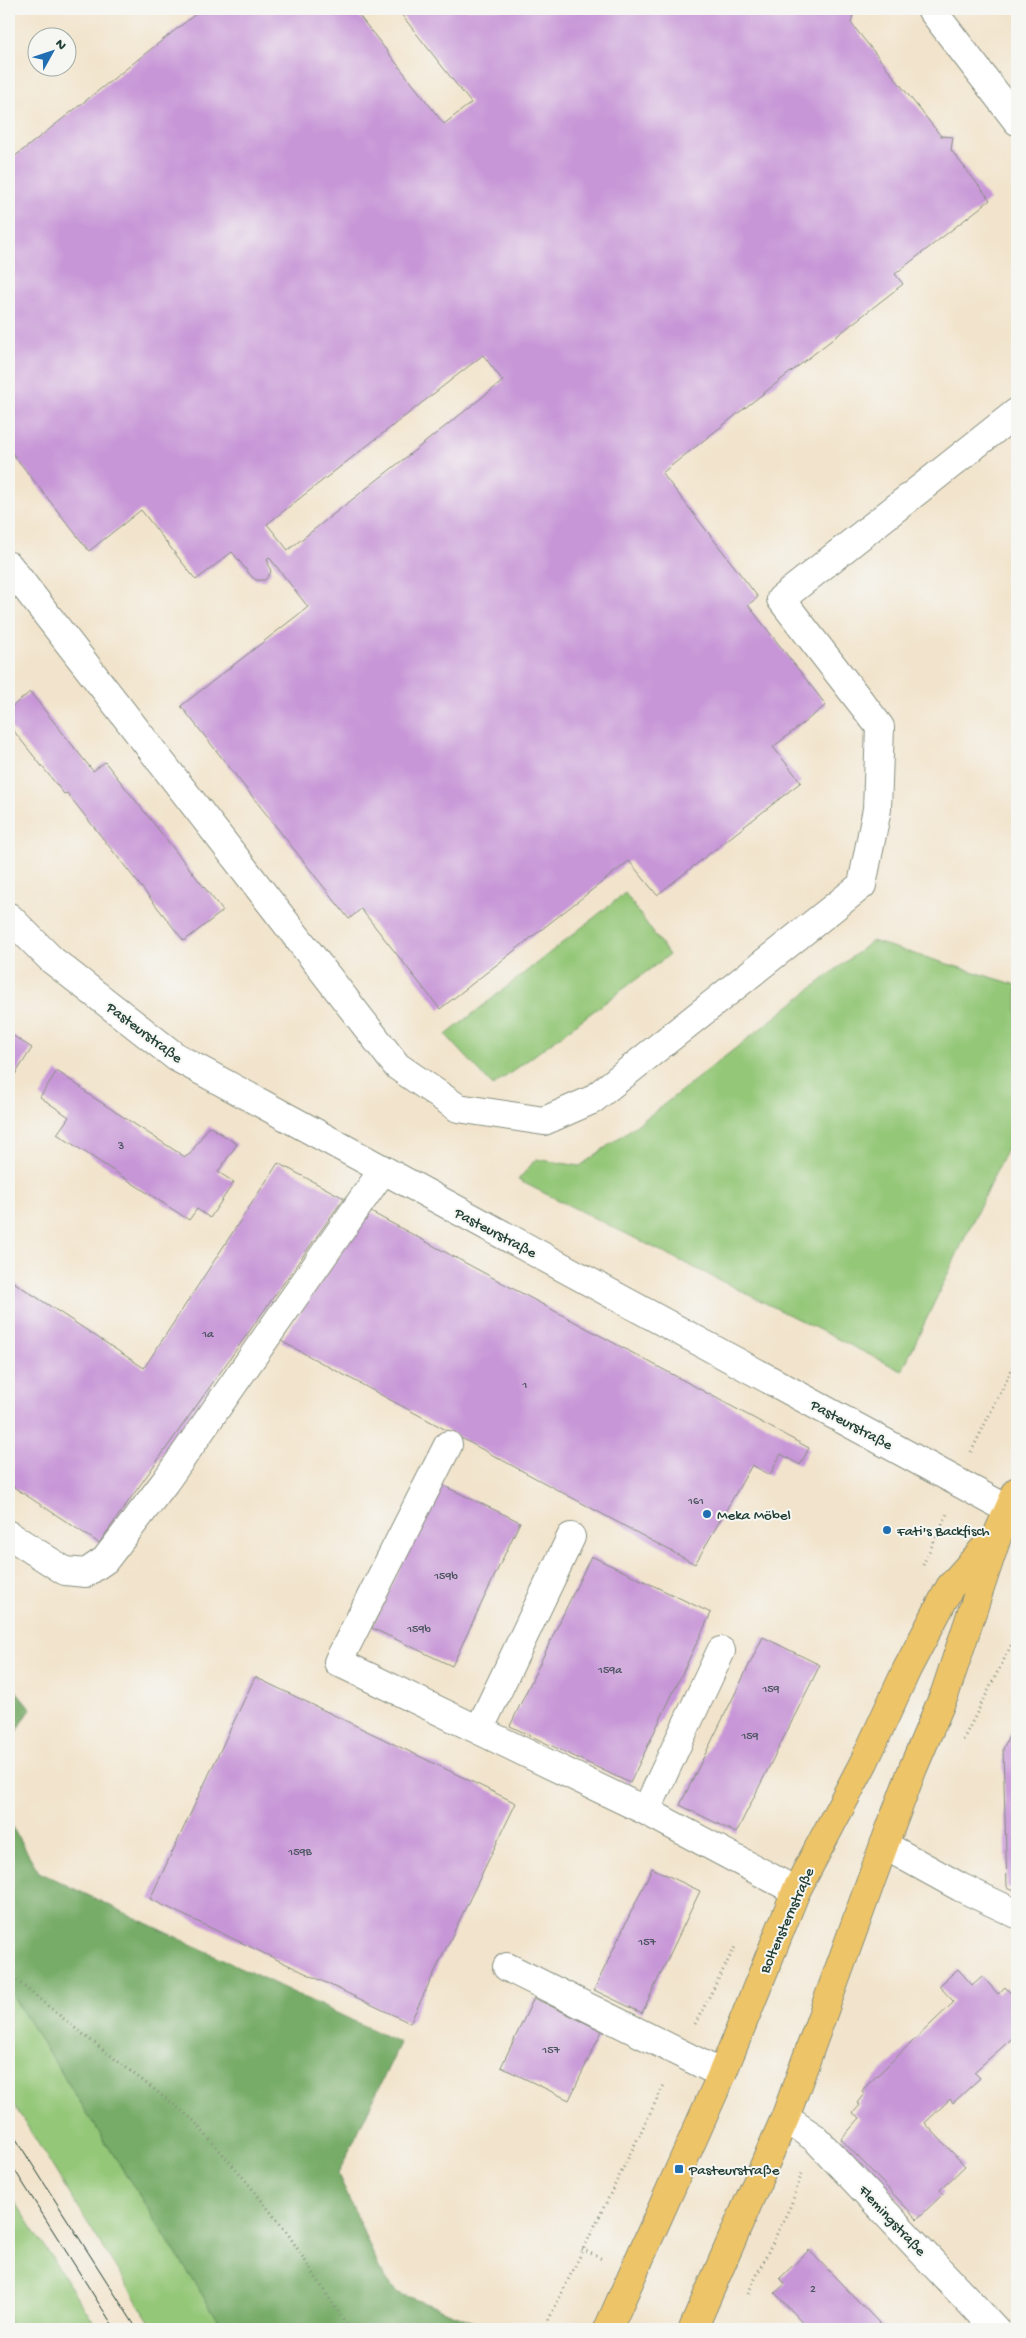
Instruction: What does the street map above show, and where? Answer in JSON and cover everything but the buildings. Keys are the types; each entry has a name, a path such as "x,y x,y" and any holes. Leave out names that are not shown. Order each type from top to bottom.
{"main road":[{"path":"693,2329 785,2118 884,1845 913,1768 945,1693 1008,1511"},
{"name":"Boltensternstraße","path":"608,2329 722,2074 796,1891 864,1762 907,1669 950,1588 1008,1511"}],"street":[{"path":"931,9 1017,121"},
{"path":"9,566 397,1066 458,1108 544,1121 592,1100 862,885 877,810 880,727 781,599 1017,412"},
{"name":"Pasteurstraße","path":"9,917 52,960 176,1057 1008,1511"},
{"path":"9,1535 65,1571 86,1573 105,1560 165,1482 383,1170"},
{"path":"448,1445 338,1662 646,1811 796,1891"},
{"path":"479,1730 571,1537"},
{"path":"646,1811 722,1651"},
{"path":"884,1845 960,1887 1017,1914"},
{"path":"507,1968 722,2074"},
{"name":"Flemingstraße","path":"785,2118 815,2138 995,2329"}],"path":[{"path":"9,1974 74,2028 192,2119 247,2182 288,2234 349,2329"},
{"path":"544,2329 582,2249"}],"green space":[{"path":"625,893 669,955 493,1086 446,1035"},
{"path":"872,941 1017,985 1017,1127 902,1371 518,1180 536,1159 580,1166 653,1113"},
{"path":"9,1682 31,1709 9,1743"},
{"path":"9,1822 39,1872 400,2043 338,2174 380,2270 396,2292 492,2329 224,2329 9,1990"},
{"path":"9,1990 224,2329 154,2329 9,2097"},
{"path":"9,2192 98,2329 9,2329"}],"tram line":[{"path":"9,2128 137,2329"},
{"path":"9,2161 115,2329"}],"place":[{"name":"Meka Möbel","path":"707,1514"},
{"name":"Fati's Backfisch","path":"887,1530"},
{"name":"Pasteurstraße","path":"679,2169"}]}
